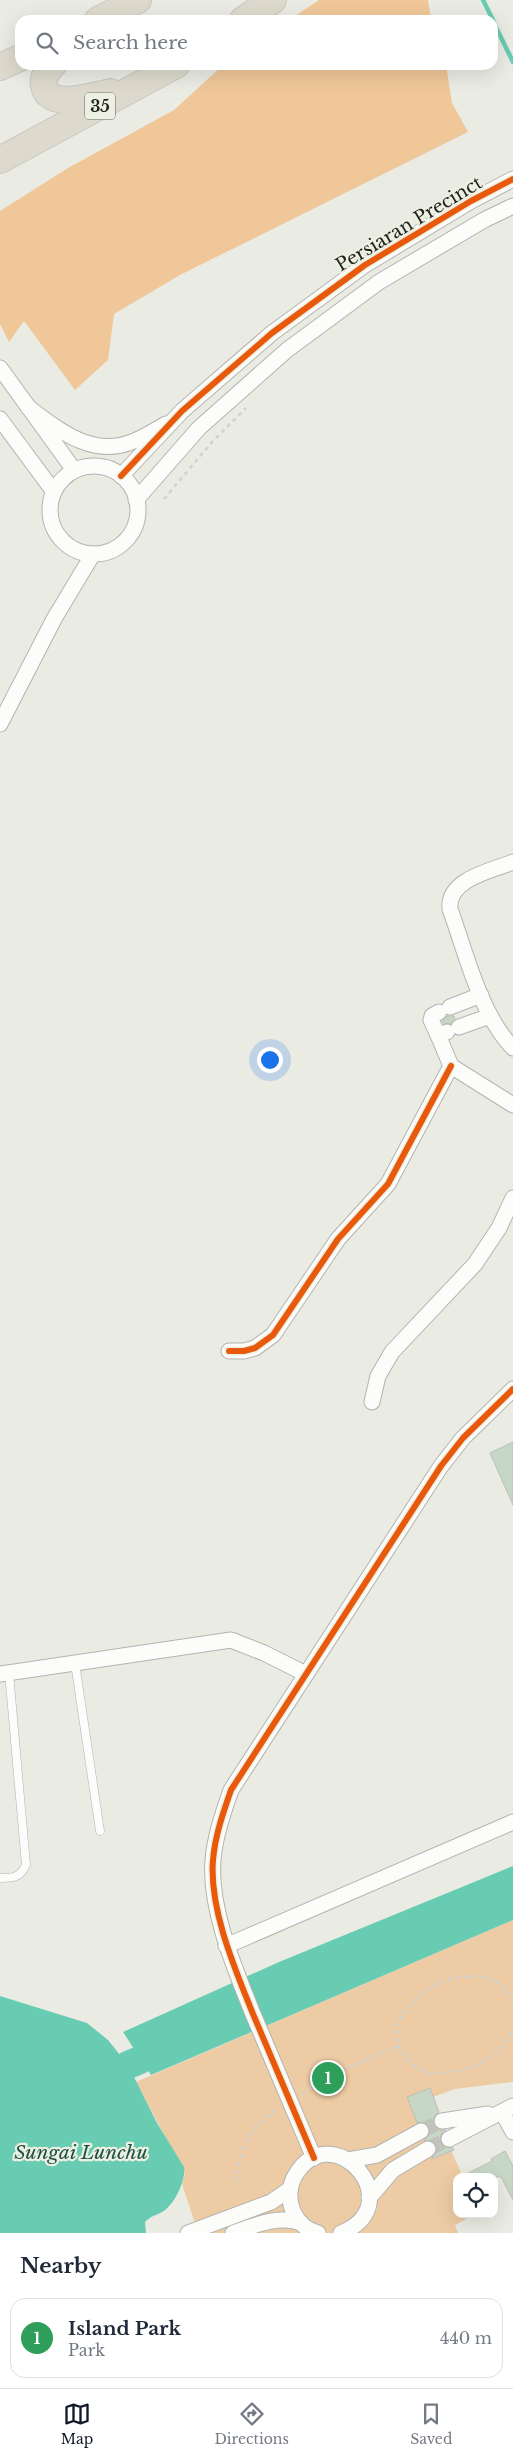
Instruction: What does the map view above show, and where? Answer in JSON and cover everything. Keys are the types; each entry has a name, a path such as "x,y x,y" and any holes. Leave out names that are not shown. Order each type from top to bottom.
{"highway":[{"path":"110,15 138,0"},
{"path":"250,15 273,0"},
{"path":"0,67 15,60"},
{"path":"49,70 44,77 44,84 48,94 55,99 67,100 129,89"},
{"name":"35","path":"0,160 38,142 129,89 169,70"},
{"path":"0,168 38,142"}],"street":[{"name":"Persiaran Precinct","path":"121,476 175,420 272,333 365,265 471,201 513,179"},
{"name":"Persiaran Precinct","path":"136,500 200,428 287,350 379,282 484,220 513,206"},
{"path":"0,368 74,470"},
{"path":"28,407 73,438 93,446 106,447 133,442 175,420"},
{"path":"0,419 54,492"},
{"path":"93,466 103,467 121,476 133,491 136,500 136,517 131,532 115,548 93,554 72,548 57,534 50,513 54,492 62,480 74,470 93,466"},
{"path":"0,724 54,619 93,554"},
{"path":"513,862 464,882 450,895 450,909 481,995 502,1037 513,1048"},
{"path":"448,1031 431,1020 432,1016 481,995"},
{"path":"448,1031 490,1016"},
{"path":"229,1351 244,1351 255,1348 273,1335 338,1239 388,1184 451,1066 448,1031"},
{"path":"451,1066 513,1105"},
{"path":"372,1402 378,1376 392,1352 475,1264 499,1228 513,1198"},
{"path":"314,2158 226,1946 216,1895 213,1861 220,1821 231,1790 442,1466 463,1438 513,1389"},
{"path":"4,1673 231,1640 264,1653 306,1674"},
{"path":"226,1946 513,1822"},
{"path":"442,2121 508,2109"},
{"path":"508,2109 513,2132"},
{"path":"449,2139 508,2109"},
{"path":"188,2233 271,2202 290,2189 300,2168 314,2158 331,2155 348,2160 377,2155 420,2131"},
{"path":"342,2233 361,2220 369,2198 393,2170 428,2149"},
{"path":"348,2160 365,2176 369,2198"},
{"path":"290,2189 292,2210 301,2223"},
{"path":"235,2232 279,2218 288,2218 318,2233"}],"lane":[{"path":"75,1663 100,1831"},
{"path":"0,1878 17,1877 23,1873 26,1865 4,1673"}],"path":[{"path":"164,499 212,442 247,407"},
{"path":"513,2002 510,1992 492,1980 466,1976 430,1988 409,2006 396,2025 398,2046 412,2065 430,2074 458,2071 478,2064 501,2049 513,2031"},
{"path":"236,2180 240,2154 256,2126 268,2114 290,2102 322,2079 398,2046"}],"shaded area":[{"path":"319,0 428,0 430,15 296,15"},
{"path":"218,70 447,70 452,103 468,132 180,275 114,314 108,360 75,390 24,321 9,342 0,324 0,211 68,168 174,110"},
{"path":"513,1920 513,2082 455,2089 428,2099 461,2173 453,2173 453,2218 468,2218 455,2225 458,2233 198,2233 182,2184 185,2174 136,2082"}],"water":[{"path":"513,1866 513,1920 151,2075 123,2032 279,1962"},
{"name":"Sungai Lunchu","path":"0,1996 87,2023 108,2040 128,2065 157,2123 184,2167 182,2184 176,2196 165,2210 145,2222 146,2233 0,2233"}],"building":[{"path":"447,1016 454,1016 455,1019 451,1024 443,1023 442,1021"},
{"path":"513,1442 513,1505 490,1453"},
{"path":"430,2088 439,2112 434,2117 433,2123 438,2130 446,2130 441,2134 440,2143 444,2147 453,2148 454,2150 431,2159 436,2153 436,2145 432,2141 424,2141 429,2135 429,2127 425,2123 417,2123 407,2097"},
{"path":"505,2151 513,2166 513,2200 501,2177 498,2177 498,2173 469,2173 492,2161 491,2159"}],"waterway":[{"path":"483,0 490,15"},
{"path":"498,31 513,62"},
{"path":"128,2065 140,2060"}],"tunnel":[{"path":"421,2131 442,2121"},
{"path":"428,2149 449,2139"}],"cycle path":[{"path":"121,476 182,411 272,333 365,265 471,201 513,179"},
{"path":"229,1351 244,1351 255,1348 273,1335 338,1239 388,1184 451,1066"},
{"path":"314,2158 253,2014 225,1939 219,1918 213,1879 213,1860 217,1833 231,1790 441,1466 463,1438 513,1389"}],"place":[{"name":"Island Park","path":"328,2078"}]}
